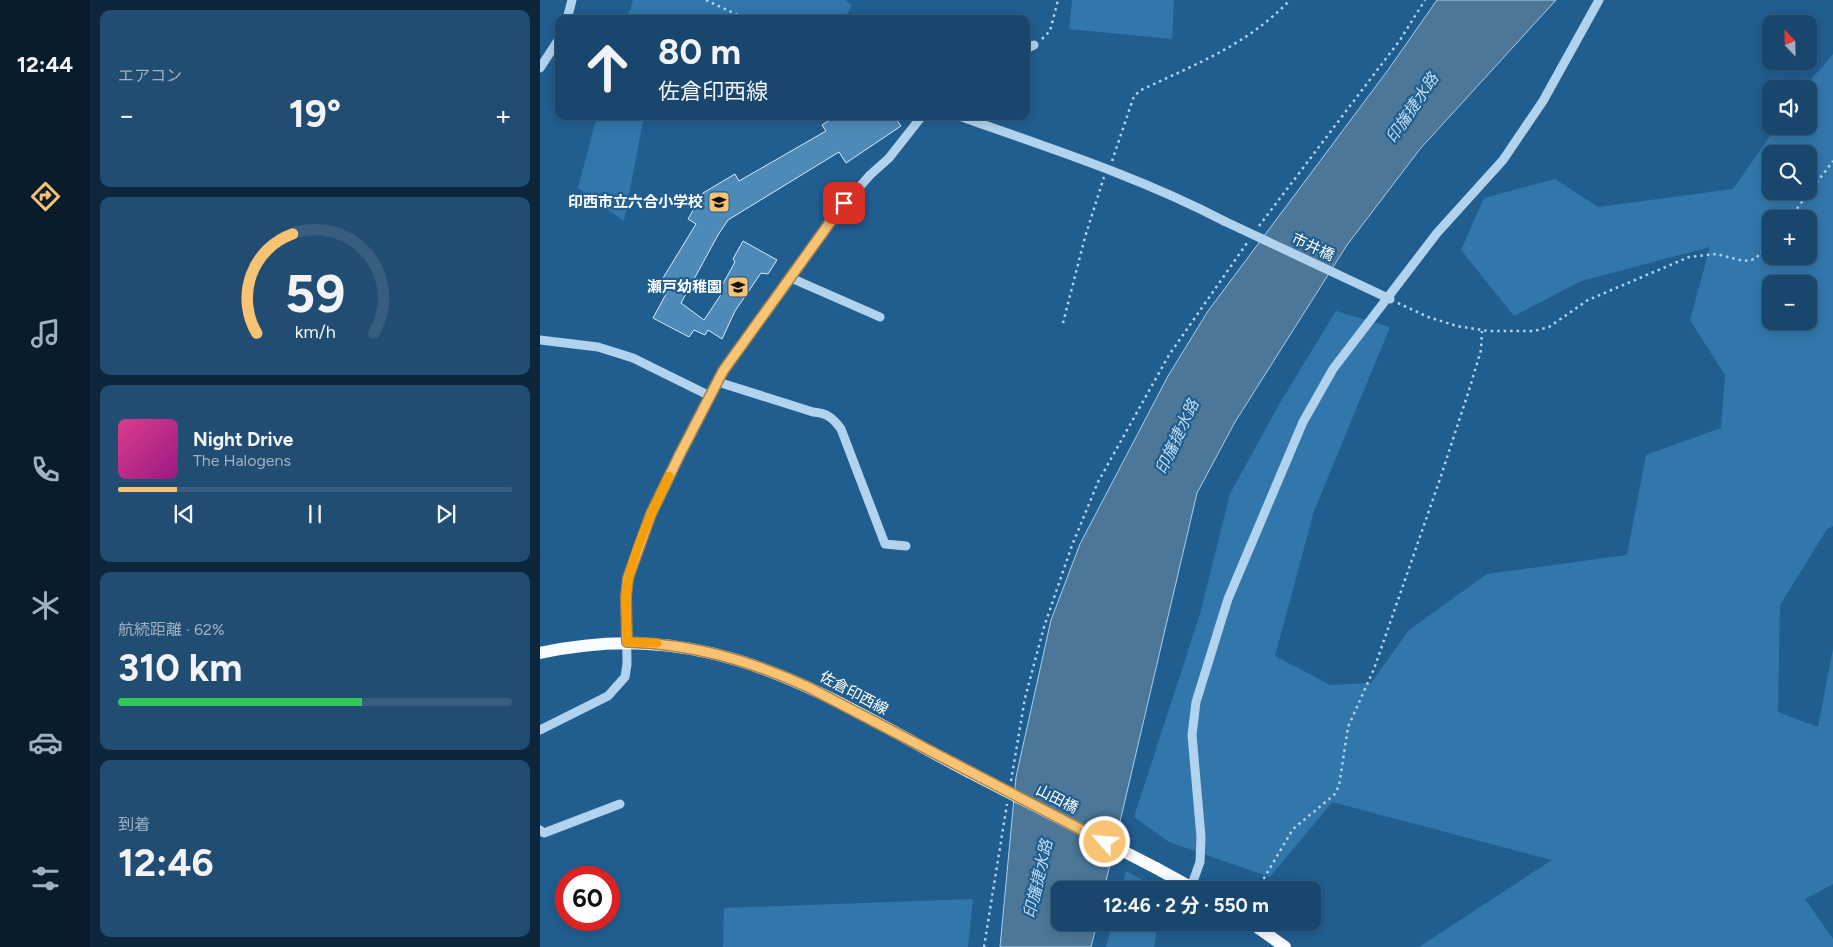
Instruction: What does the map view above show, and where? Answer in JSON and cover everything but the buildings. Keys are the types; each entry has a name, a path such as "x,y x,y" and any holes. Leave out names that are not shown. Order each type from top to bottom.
{"main road":[{"name":"佐倉印西線","path":"540,653 597,643 627,642 692,647 729,656 774,671 808,687 969,772"},
{"name":"山田橋","path":"969,772 1180,881"},
{"path":"1263,931 1285,947"}],"street":[{"path":"568,15 572,0"},
{"path":"1195,881 1200,862 1201,837 1192,735 1196,702 1228,599 1303,422 1333,369 1431,241 1503,160 1543,102 1599,0"},
{"path":"540,68 555,46"},
{"path":"540,730 608,696 625,677 628,578 651,514 710,396 828,223 870,175 889,158 919,120"},
{"name":"市井橋","path":"970,120 1108,169 1180,198 1224,221 1390,299"},
{"path":"791,278 880,318"},
{"path":"540,340 598,347 633,358 710,396"},
{"path":"718,382 813,412 824,413 835,420 841,429 885,544 906,546"},
{"path":"540,830 544,833 620,804"}],"path":[{"path":"706,0 738,15"},
{"path":"1030,47 1050,32 1058,0"},
{"path":"1063,322 1085,238 1134,96 1141,90 1230,49 1256,31 1290,0"},
{"path":"1257,229 1394,48 1425,0"},
{"path":"1796,210 1833,161"},
{"path":"1010,788 1025,698 1044,627 1071,548 1098,482 1169,355 1251,236"},
{"path":"1390,299 1428,317 1457,326 1482,330 1534,331 1550,327 1588,300 1689,257 1716,254 1744,261 1755,259 1762,252"},
{"path":"1262,881 1293,829 1334,794 1340,786 1348,727 1374,669 1440,479 1470,387 1480,350 1482,330"},
{"path":"984,947 1008,798"}],"shaded area":[{"path":"633,0 845,0 852,5 846,15 628,15"},
{"path":"1072,0 1174,0 1172,39 1069,29"},
{"path":"1833,54 1833,526 1827,529 1780,605 1778,712 1818,727 1833,649 1833,884 1805,899 1833,939 1833,947 1419,947 1552,860 1332,802 1270,877 1169,842 1134,817 1200,614 1230,494 1280,403 1336,311 1390,327 1314,511 1275,656 1330,685 1371,683 1409,630 1487,574 1627,555 1646,455 1721,428 1725,375 1690,320 1710,247 1581,281 1514,316 1461,250 1484,198 1555,179 1598,207 1733,189 1762,147 1762,200 1817,200 1817,145 1764,145 1771,135 1817,135 1817,80 1811,80"},
{"path":"596,120 643,120 624,221 578,188"},
{"path":"1126,871 1145,881 1123,881"},
{"path":"973,899 968,947 723,947 724,908"},
{"path":"1110,931 1157,931 1154,947 1106,947"}],"water":[{"name":"印旛捷水路","path":"1437,0 1556,0 1420,149 1347,245 1235,422 1197,493 1106,881 1051,881 1051,931 1095,931 1091,947 1000,947 1016,777 1051,620 1080,544 1168,376 1208,311 1388,70"}],"slow traffic":[{"path":"657,643 627,642 626,597 628,578 651,514 669,476"}],"place":[{"name":"印西市立六合小学校","path":"719,202"},
{"name":"瀬戸幼稚園","path":"738,287"}],"route":[{"path":"844,203 723,371 680,454 651,514 628,578 626,597 627,642 692,647 729,656 774,671 1105,842"}]}
